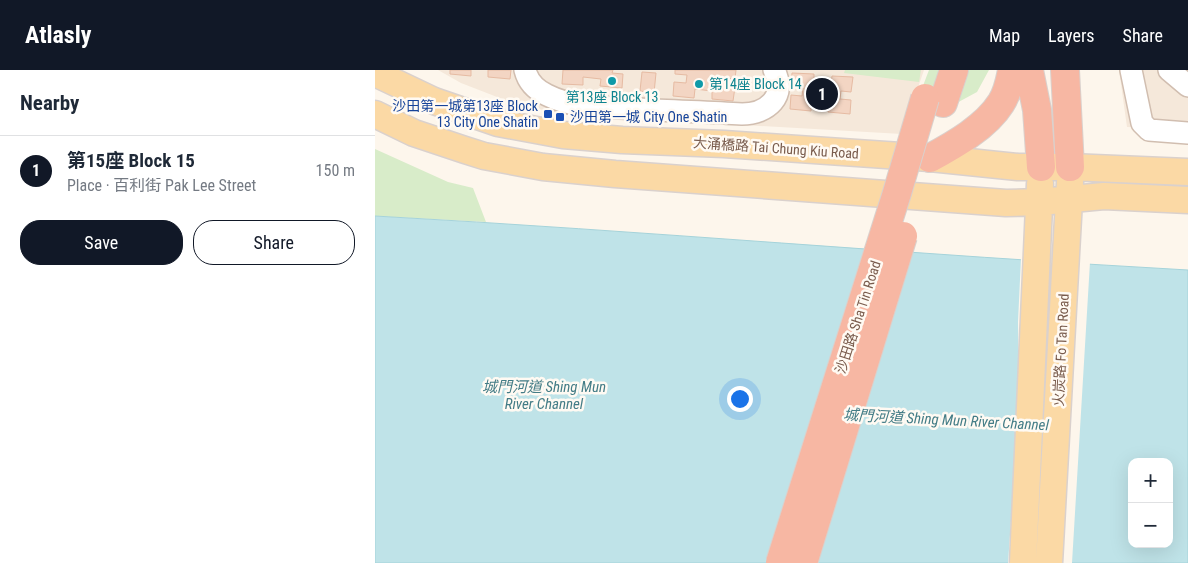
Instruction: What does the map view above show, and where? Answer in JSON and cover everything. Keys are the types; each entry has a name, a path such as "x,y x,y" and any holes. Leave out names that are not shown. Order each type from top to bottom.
{"highway":[{"name":"沙田路 Sha Tin Road","path":"779,563 935,70"},
{"name":"沙田路 Sha Tin Road","path":"803,563 955,70"},
{"path":"930,158 967,136 992,114 1001,103 1012,70"},
{"path":"1029,70 1037,110 1041,167"},
{"path":"1065,70 1071,167"}],"main road":[{"name":"大涌橋路 Tai Chung Kiu Road","path":"375,73 402,87 457,109 498,123 547,133 622,140 724,144 930,158 1018,168 1071,167 1188,172"},
{"path":"375,114 414,133 484,156 543,167 1006,203 1104,196 1188,200"},
{"name":"火炭路 Fo Tan Road","path":"1023,563 1041,167"},
{"name":"火炭路 Fo Tan Road","path":"1049,563 1071,167"}],"street":[{"path":"525,70 529,80 536,89 562,101 601,107 742,114 759,112 771,104 776,96 778,87 774,70"},
{"path":"1131,70 1142,122 1149,130 1188,133"},
{"path":"1169,70 1188,86"}],"shaded area":[{"name":"沙田第一城 City One Shatin","path":"438,70 924,70 902,134 569,115 518,105 461,83"},
{"path":"1119,70 1188,70 1188,130 1127,127"}],"green space":[{"path":"845,70 921,70 919,82 844,73"},
{"path":"929,70 989,70 977,92 953,105 921,91"},
{"path":"375,149 448,182 473,188 486,222 375,216"}],"water":[{"name":"城門河道 Shing Mun River Channel","path":"375,216 1188,270 1188,563 375,563"}],"pier":[{"path":"1021,258 1090,262 1072,563 1008,563 1019,407 1018,322"}],"building":[{"path":"450,70 471,70 471,76 450,74"},
{"path":"488,70 511,70 510,79 488,77"},
{"name":"第13座 Block 13","path":"563,70 613,70 612,73 623,74 622,88 600,86 601,79 583,77 583,85 562,84"},
{"name":"第14座 Block 14","path":"675,70 736,70 735,79 725,78 724,86 735,87 733,101 712,99 712,91 695,89 694,98 673,96 674,82 686,83 687,75 675,74"},
{"path":"642,72 656,73 654,93 640,91"},
{"path":"792,73 814,74 814,83 831,84 832,76 853,77 851,92 841,91 840,99 851,100 850,114 828,112 829,104 811,103 811,111 790,109 791,95 802,96 803,88 791,87"},
{"path":"550,115 565,118 565,122 549,119"}],"place":[{"name":"第13座 Block 13","path":"612,81"},
{"name":"第14座 Block 14","path":"699,84"},
{"name":"第15座 Block 15","path":"822,94"},
{"name":"沙田第一城第13座 Block 13 City One Shatin","path":"548,114"},
{"name":"沙田第一城 City One Shatin","path":"560,117"}]}
